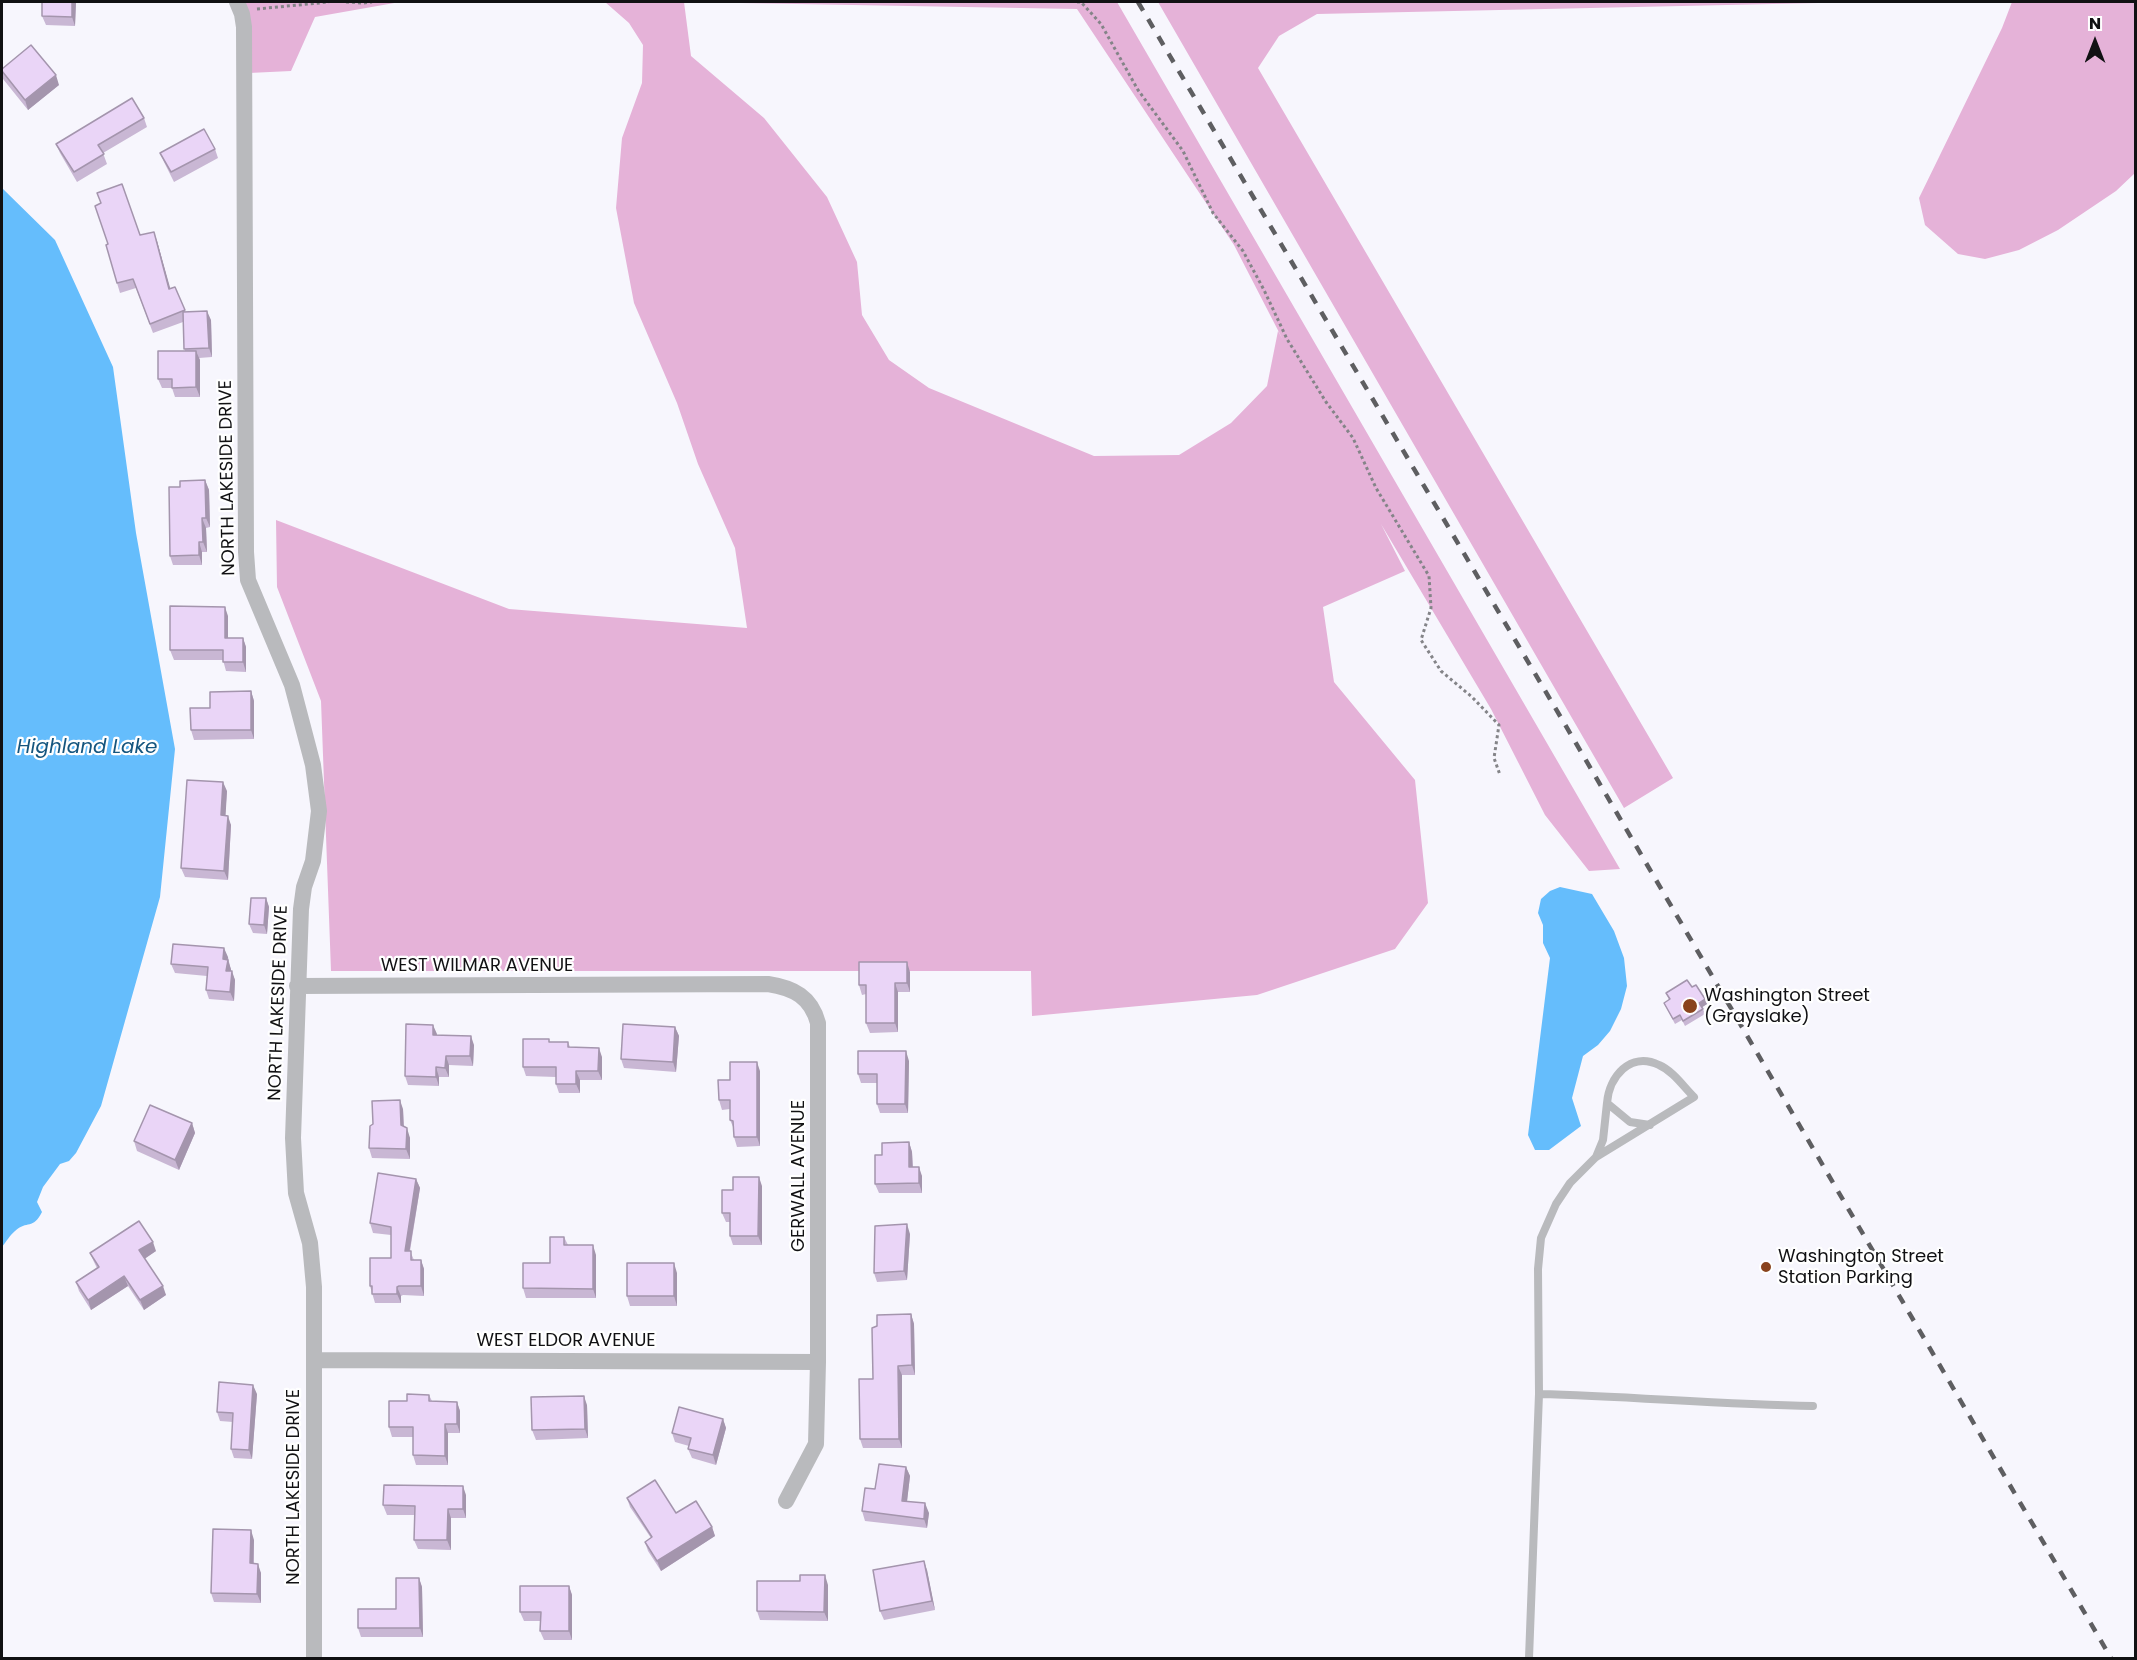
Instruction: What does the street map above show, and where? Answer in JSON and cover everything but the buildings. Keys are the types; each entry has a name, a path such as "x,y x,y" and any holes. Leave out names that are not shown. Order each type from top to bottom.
{"street":[{"name":"NORTH LAKESIDE DRIVE","path":"239,6 244,27 248,580 292,685 313,765 318,810 313,861 304,887 301,909 293,1138 296,1193 310,1243 314,1287 314,1659"},
{"name":"GERWALL AVENUE","path":"656,985 768,984 787,987 809,1002 818,1023 816,1444 786,1501"},
{"name":"WEST WILMAR AVENUE","path":"297,986 656,985"},
{"name":"WEST ELDOR AVENUE","path":"314,1360 818,1362"}],"lane":[{"path":"1529,1659 1539,1395 1538,1269 1541,1238 1556,1204 1570,1183 1596,1157 1694,1097 1670,1072 1657,1064 1641,1061 1626,1067 1617,1075 1608,1091 1603,1140 1596,1157"},
{"path":"1607,1103 1630,1122 1650,1125"},
{"path":"1539,1395 1663,1399 1738,1405 1813,1406"}],"path":[{"path":"239,6 329,2"},
{"path":"346,2 372,2"},
{"path":"1077,2 1082,2 1101,24 1138,90 1183,151 1213,213 1243,251 1287,339 1326,402 1353,438 1376,488 1429,576 1431,608 1421,640 1441,671 1472,697 1499,725 1494,758 1500,775"}],"shaded area":[{"path":"245,2 400,2 315,17 291,71 249,73"},
{"path":"605,2 684,2 1117,2 1620,869 1589,871 1545,815 1491,709 1381,524 1405,571 1323,607 1334,682 1415,780 1428,903 1395,949 1257,995 1032,1016 1031,971 331,971 321,701 277,587 276,520 509,609 747,628 735,548 698,464 677,403 634,303 616,208 622,138 642,83 643,45 629,23","holes":["684,2 1077,9 1234,245 1283,340 1278,331 1267,386 1231,423 1179,455 1094,456 929,388 889,360 862,315 857,262 827,197 764,118 691,56"]},
{"path":"1158,2 1864,2 1317,14 1279,36 1258,68 1673,778 1624,808"},
{"path":"2012,2 2135,2 2135,173 2116,191 2058,230 2019,250 1985,259 1958,254 1925,225 1919,198 2002,28"}],"water":[{"name":"Highland Lake","path":"2,188 55,240 113,367 136,533 175,749 160,897 101,1106 76,1153 69,1161 60,1164 43,1187 37,1202 42,1212 39,1218 15,1231 2,1247"},
{"path":"1560,887 1592,894 1614,931 1624,958 1627,986 1621,1009 1610,1031 1598,1045 1583,1056 1572,1098 1581,1126 1549,1150 1535,1150 1528,1135 1550,958 1543,943 1543,925 1538,913 1541,899 1550,891"}],"railway":[{"path":"1138,2 1563,721 2111,1658"}],"place":[{"name":"Washington Street (Grayslake)","path":"1690,1006"},
{"name":"Washington Street Station Parking","path":"1766,1267"}]}
